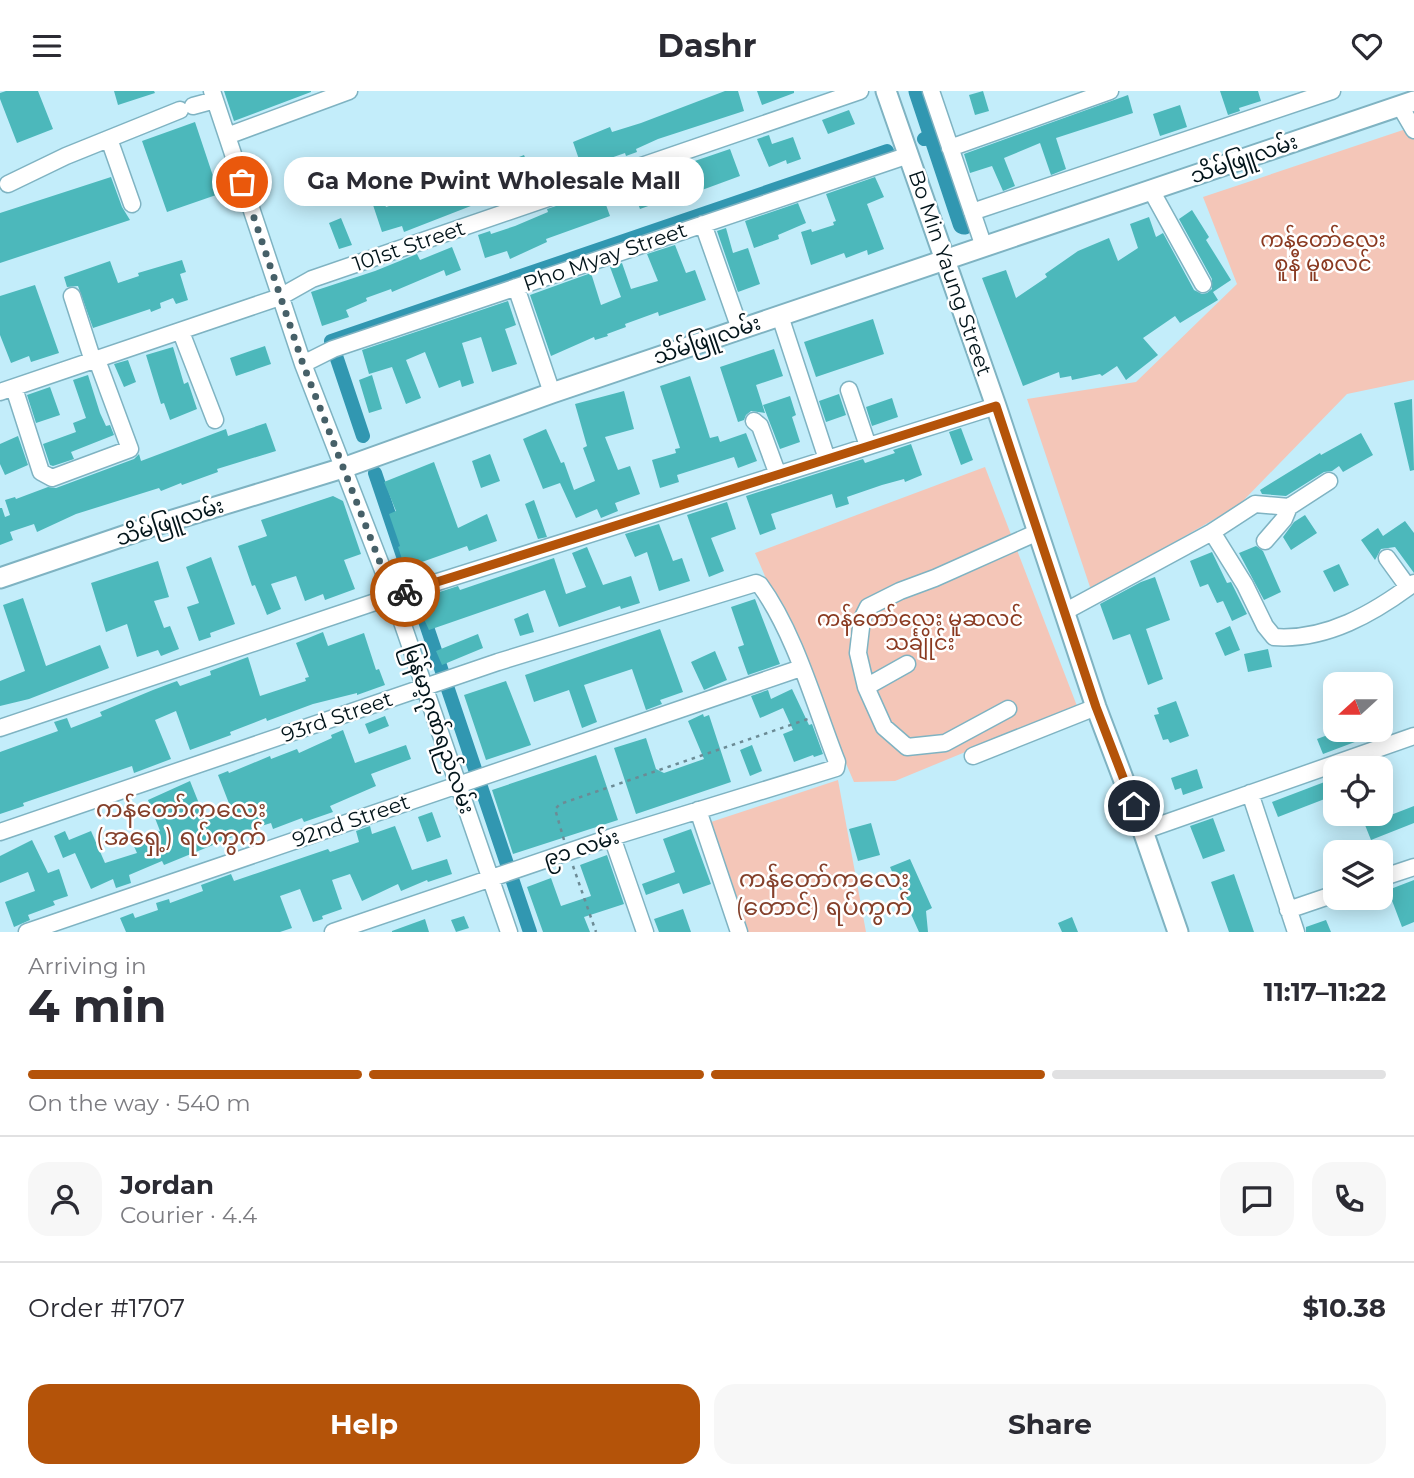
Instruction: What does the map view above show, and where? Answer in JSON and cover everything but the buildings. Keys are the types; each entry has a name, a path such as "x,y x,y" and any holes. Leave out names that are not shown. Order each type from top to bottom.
{"main road":[{"name":"Bo Min Yaung Street","path":"886,91 1066,611 1096,707 1178,932"},
{"name":"သိမ်ဖြူလမ်း","path":"0,578 150,527 343,468 552,393 1407,104"}],"street":[{"path":"227,136 349,91"},
{"name":"101st Street","path":"7,390 280,297 313,279 860,91"},
{"path":"931,91 984,247"},
{"path":"950,148 1110,91"},
{"path":"972,212 1289,98 1332,91"},
{"path":"8,184 213,96"},
{"name":"မြန်မာ့ဂုဏ်ရည်လမ်း","path":"213,96 303,364 393,596 509,932"},
{"path":"1407,104 1414,130"},
{"path":"109,139 132,204"},
{"name":"Pho Myay Street","path":"303,364 333,349 909,155"},
{"path":"1151,190 1203,284"},
{"path":"703,224 740,329"},
{"path":"516,288 552,393"},
{"path":"7,390 41,472 52,478 130,449 72,296"},
{"path":"780,316 827,459"},
{"path":"181,332 215,420"},
{"path":"849,390 868,446"},
{"path":"0,728 441,580 996,406"},
{"path":"754,421 760,426 778,475"},
{"path":"1265,541 1284,519 1289,507 1329,481"},
{"path":"1066,611 1212,532 1255,504 1289,507"},
{"path":"1008,709 945,743 907,747 884,727 866,687 858,653 862,619 868,607 900,591 1038,532"},
{"path":"1212,532 1245,585 1265,626 1274,637 1290,638 1348,624 1383,605 1411,585 1387,558"},
{"name":"93rd Street","path":"0,832 472,671 756,583 763,588 778,616 801,668"},
{"path":"866,687 907,664"},
{"path":"801,668 819,716"},
{"name":"92nd Street","path":"27,932 801,668"},
{"path":"973,756 1096,707"},
{"name":"၉၁ လမ်း","path":"336,932 612,837 831,771 836,768 837,762 819,716"},
{"path":"1143,831 1414,736"},
{"path":"1250,793 1296,932"},
{"path":"698,810 739,932"},
{"path":"612,837 645,932"},
{"path":"1393,874 1414,867"},
{"path":"1288,910 1323,898"}],"path":[{"path":"596,932 555,815 555,809 560,804 819,716"}],"green space":[{"name":"ကန်တော်လေး စူနီ မူစလင်","path":"1409,128 1414,140 1414,380 1347,394 1239,505 1091,590 1027,399 1136,382 1237,284 1203,197"},
{"name":"ကန်တော်လေး မူဆလင် သင်္ချိုင်း","path":"985,467 1077,706 895,781 854,782 755,553"},
{"path":"838,780 866,932 748,932 711,822"}],"waterway":[{"path":"920,91 964,223"},
{"path":"924,139 934,135"},
{"path":"363,436 331,341 887,151"},
{"path":"375,473 530,932"}],"way so far":[{"path":"242,182 303,364 393,596 405,592"}],"place":[{"name":"Ga Mone Pwint Wholesale Mall","path":"242,182"}],"district":[{"name":"ကန်တော်ကလေး (အရှေ့) ရပ်ကွက်","path":"181,823"},
{"name":"ကန်တော်ကလေး (တောင်) ရပ်ကွက်","path":"824,893"}],"route":[{"path":"405,592 996,406 1096,707 1134,806"}]}
